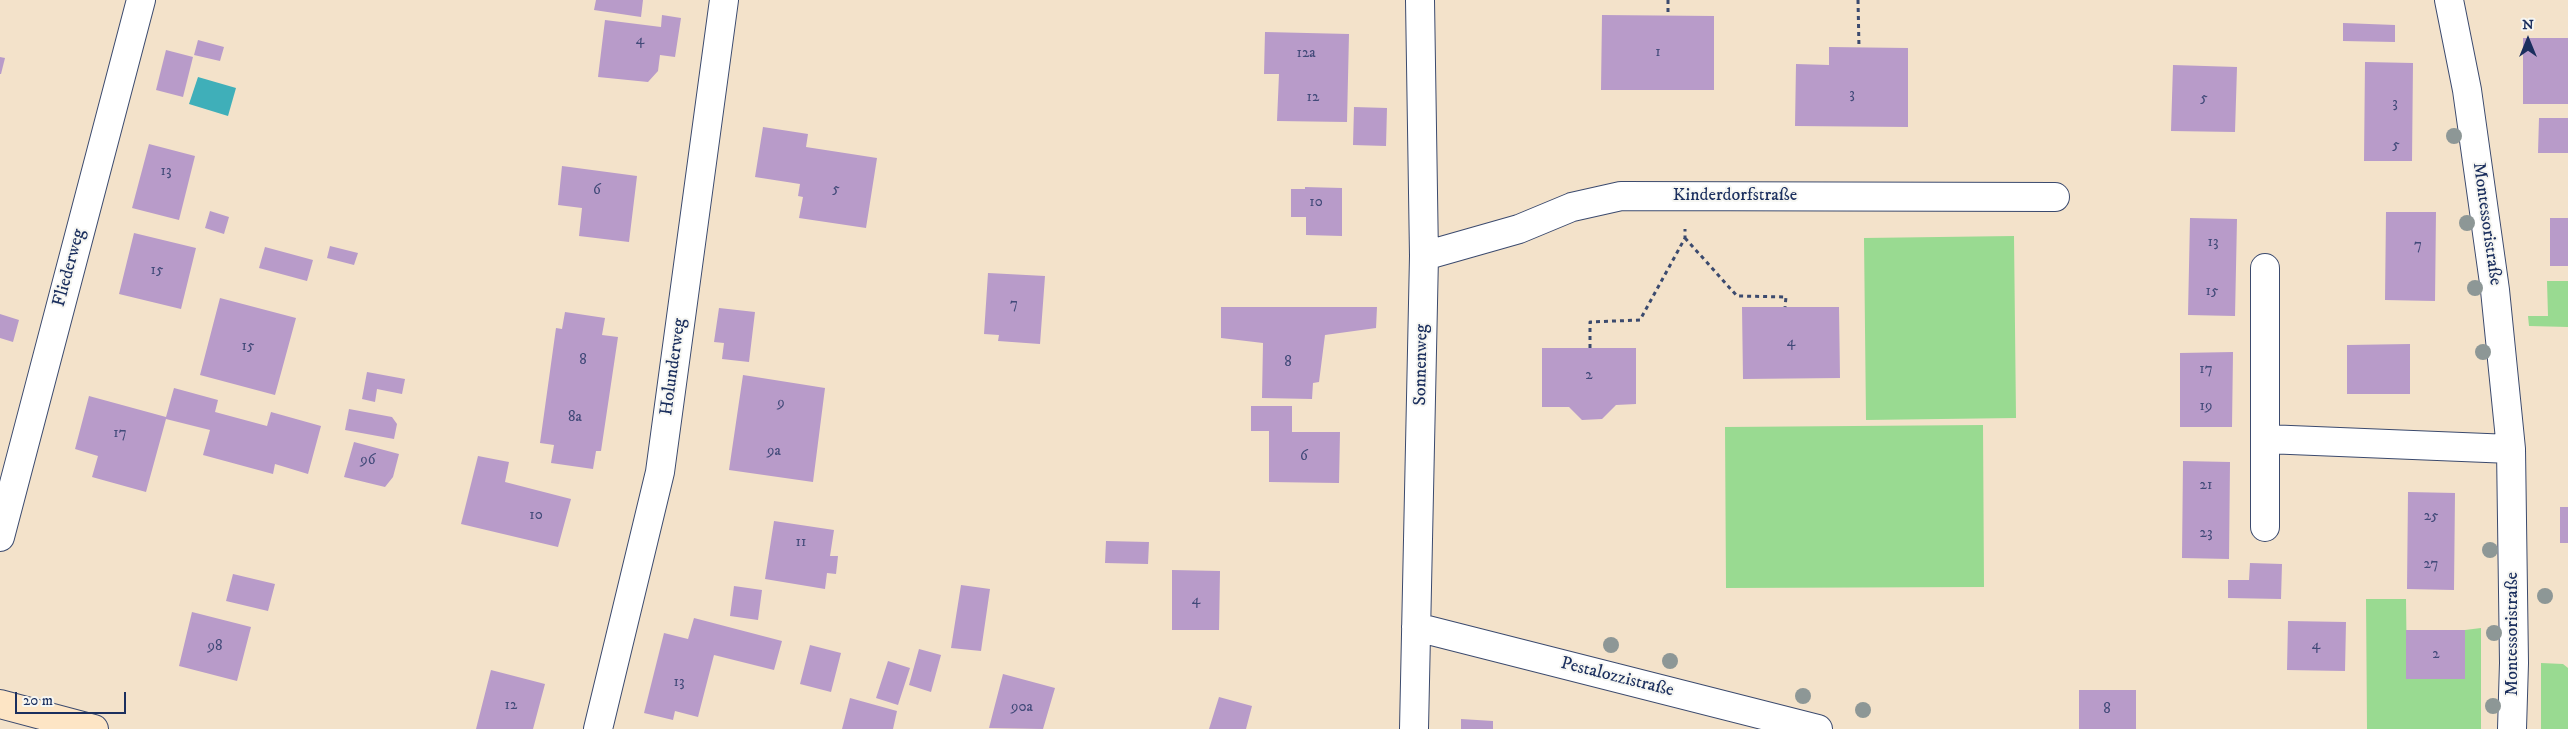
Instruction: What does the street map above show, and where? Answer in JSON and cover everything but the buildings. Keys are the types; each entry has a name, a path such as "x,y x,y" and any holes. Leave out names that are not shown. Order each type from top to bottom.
{"main road":[{"path":"0,704 94,729"}],"street":[{"name":"Fliederweg","path":"0,537 141,0"},
{"name":"Holunderweg","path":"598,729 660,472 724,0"},
{"name":"Sonnenweg","path":"1414,729 1424,256 1420,0"},
{"name":"Montessoristraße","path":"2449,0 2467,90 2495,290 2511,450 2514,663 2512,729"},
{"name":"Kinderdorfstraße","path":"1424,256 1519,229 1572,207 1621,196 2056,197"},
{"path":"2265,268 2265,527"},
{"path":"2266,439 2511,450"},
{"name":"Pestalozzistraße","path":"1416,627 1818,729"}],"path":[{"path":"1668,0 1668,16"},
{"path":"1858,0 1858,48"},
{"path":"1590,348 1590,322 1640,320 1685,238 1684,196"},
{"path":"1685,238 1737,296 1786,298 1785,307"}],"green space":[{"path":"2014,236 2016,418 1866,420 1864,238"},
{"path":"2547,281 2568,281 2568,327 2529,326 2528,316 2548,316"},
{"path":"1983,425 1984,587 1726,588 1725,427"},
{"path":"2366,599 2406,599 2407,679 2465,679 2465,630 2481,628 2481,729 2367,729"},
{"path":"2541,663 2563,664 2568,668 2568,729 2541,729"}],"water":[{"path":"198,77 236,88 228,116 189,104"}]}
